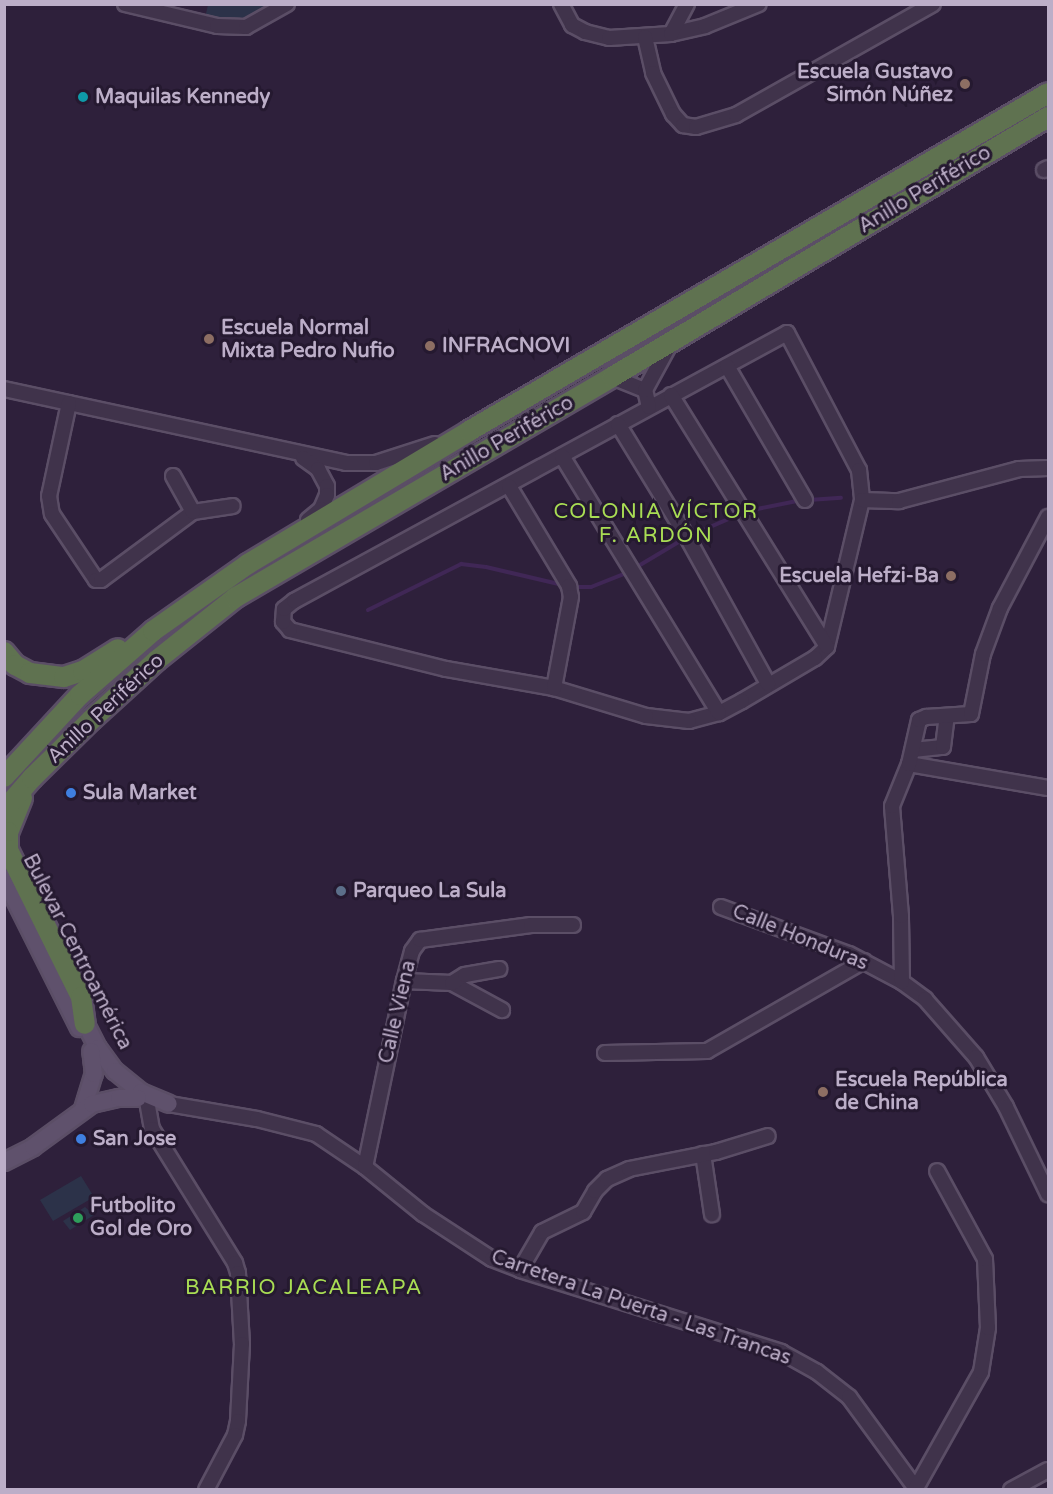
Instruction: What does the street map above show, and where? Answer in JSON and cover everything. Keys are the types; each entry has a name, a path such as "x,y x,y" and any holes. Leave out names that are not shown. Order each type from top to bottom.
{"highway":[{"name":"Anillo Periférico","path":"4,777 80,694 153,631 248,564 469,431 1048,93"},
{"name":"Anillo Periférico","path":"10,803 32,778 157,660 236,597 612,377 1048,117"},
{"path":"4,652 15,665 30,674 64,677 83,671 153,631"},
{"path":"32,778 11,823 8,850 81,997 85,1024"}],"main road":[{"name":"Bulevar Centroamérica","path":"4,855 85,1024 115,1071 141,1092 169,1104"},
{"name":"Bulevar Centroamérica","path":"4,878 91,1051 121,1086 143,1099"},
{"path":"83,1109 93,1074 91,1051"},
{"path":"4,1162 33,1148 83,1109 105,1100 143,1099 169,1104"}],"street":[{"path":"125,4 217,27 246,27 287,4"},
{"path":"561,4 572,25 585,33 609,38 671,34 705,26 759,4"},
{"path":"671,34 687,4"},
{"path":"645,37 654,73 673,114 683,125 696,127 736,116 930,5"},
{"path":"787,333 859,470 862,500 827,647 815,658 719,713 681,721 646,716 554,688 435,666 290,630 283,622 284,609 294,601 509,486 671,395 787,333"},
{"path":"649,407 645,390 672,341"},
{"path":"728,366 805,500"},
{"path":"612,377 645,390"},
{"path":"4,389 346,463 376,463 469,431"},
{"path":"671,395 827,647"},
{"path":"69,403 49,496 52,514 96,580 101,580 193,512 233,506"},
{"path":"618,424 687,537 768,684"},
{"path":"284,543 321,509 327,495 324,476 296,454"},
{"path":"562,456 719,713"},
{"path":"862,500 899,501 1019,469 1048,468"},
{"path":"173,476 193,512"},
{"path":"509,486 561,568 569,586 571,597 554,688"},
{"path":"902,982 901,916 892,806 909,764 919,720 926,717 971,714 983,654 1000,608 1048,517"},
{"path":"913,750 943,747 947,716"},
{"path":"909,764 1048,788"},
{"name":"Calle Honduras","path":"722,907 809,938 864,961 902,982 941,1014 976,1057 1006,1107 1048,1194"},
{"name":"Calle Viena","path":"365,1167 404,981 412,951 420,940 531,925 573,925"},
{"path":"605,1053 707,1051 864,961"},
{"path":"452,983 465,975 500,969"},
{"path":"404,981 452,983 502,1010"},
{"path":"143,1099 152,1129 235,1263 238,1273 242,1344 238,1421 235,1435 206,1490"},
{"name":"Carretera La Puerta - Las Trancas","path":"169,1104 257,1119 316,1134 365,1167 456,1237 492,1259 520,1270 781,1352 817,1372 849,1397 917,1489"},
{"path":"520,1270 542,1232 583,1212 596,1191 607,1179 628,1169 703,1154 768,1136"},
{"path":"703,1154 712,1214"},
{"path":"917,1489 981,1372 988,1328 985,1259 937,1171"},
{"path":"1011,1490 1048,1470"}],"shaded area":[{"path":"208,5 277,5 250,17 221,20 205,18"},
{"path":"81,1176 94,1197 53,1221 40,1200"},
{"name":"Futbolito Gol de Oro","path":"85,1207 94,1215 70,1230 63,1221"}],"waterway":[{"path":"809,500 841,498"},
{"path":"747,511 802,500"},
{"path":"635,568 687,537 740,514"},
{"path":"368,610 461,564 486,567 563,585"},
{"path":"573,587 591,587 629,572"}],"place":[{"name":"Escuela Gustavo Simón Núñez","path":"965,84"},
{"name":"Maquilas Kennedy","path":"83,97"},
{"name":"Escuela Normal Mixta Pedro Nufio","path":"209,339"},
{"name":"INFRACNOVI","path":"430,346"},
{"name":"Escuela Hefzi-Ba","path":"951,576"},
{"name":"Sula Market","path":"71,793"},
{"name":"Parqueo La Sula","path":"341,891"},
{"name":"Escuela República de China","path":"823,1092"},
{"name":"San Jose","path":"81,1139"},
{"name":"Futbolito Gol de Oro","path":"78,1218"}],"district":[{"name":"COLONIA VÍCTOR F. ARDÓN","path":"656,524"},
{"name":"BARRIO JACALEAPA","path":"304,1288"}]}
